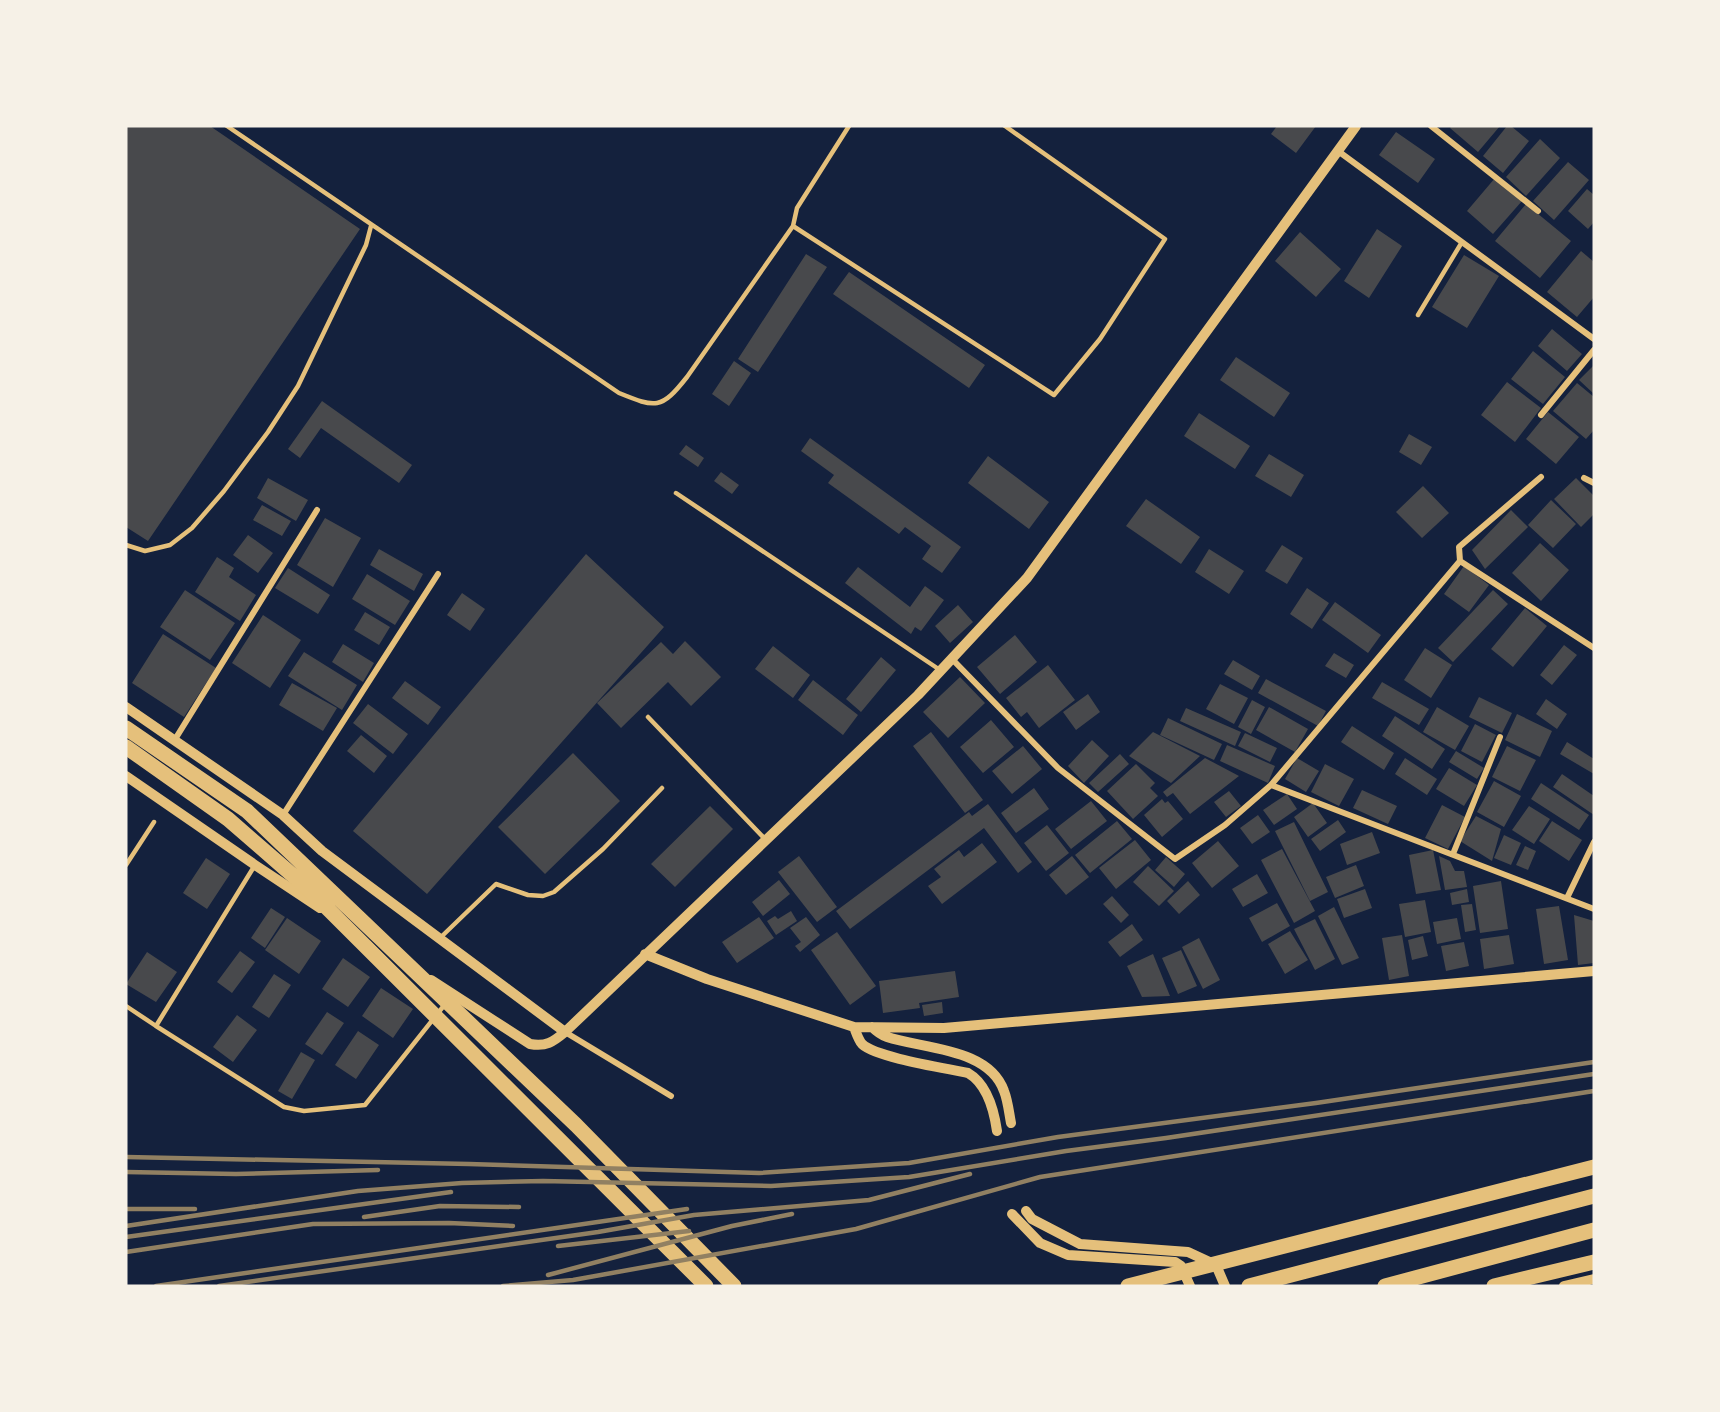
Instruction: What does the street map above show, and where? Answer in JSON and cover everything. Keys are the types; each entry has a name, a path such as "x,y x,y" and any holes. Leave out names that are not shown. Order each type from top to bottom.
{"main road":[{"path":"126,728 247,811 576,1125 734,1286"},
{"path":"126,747 228,819 305,886 706,1286"},
{"path":"1128,1286 1594,1167"},
{"path":"1249,1286 1594,1196"},
{"path":"1385,1286 1594,1230"},
{"path":"1494,1286 1594,1262"}],"street":[{"path":"126,776 255,866 530,1044 541,1046 552,1043 918,695 1027,578 1356,126"},
{"path":"1431,126 1538,211"},
{"path":"1338,151 1594,339"},
{"path":"1541,415 1594,350"},
{"path":"952,658 1058,768 1175,859 1225,825 1271,785 1460,561 1459,547 1541,477"},
{"path":"1584,478 1594,483"},
{"path":"174,741 318,510"},
{"path":"1460,561 1594,648"},
{"path":"283,815 438,574"},
{"path":"126,707 283,815 322,852 565,1032 671,1096"},
{"path":"1453,854 1500,737"},
{"path":"1271,785 1594,909"},
{"path":"1567,898 1594,842"},
{"path":"645,954 707,979 854,1027 944,1028 1594,972"},
{"path":"854,1027 860,1042 868,1048 909,1061 968,1073 976,1077 983,1085 997,1131"},
{"path":"871,1027 885,1036 943,1050 984,1065 996,1076 1004,1091 1011,1123"},
{"path":"1026,1211 1032,1219 1080,1244 1188,1252 1216,1266 1225,1286"},
{"path":"1012,1214 1040,1243 1068,1255 1083,1258 1175,1262 1181,1266 1190,1286"},
{"path":"1564,1286 1594,1279"}],"lane":[{"path":"227,126 619,393 641,402 659,403 672,396 687,377 793,226 797,208 849,126"},
{"path":"793,226 1054,395 1100,339 1165,239 1005,126"},
{"path":"126,545 145,551 170,545 192,528 224,491 268,432 298,386 366,245 371,226"},
{"path":"1418,315 1462,242"},
{"path":"676,493 941,670"},
{"path":"648,717 766,840"},
{"path":"440,938 496,884 528,895 543,896 554,892 603,849 662,788"},
{"path":"126,865 154,822"},
{"path":"156,1026 255,866"},
{"path":"126,1006 284,1107 304,1111 365,1105 453,994"}],"building":[{"path":"126,126 210,126 360,229 148,541 126,527"},
{"path":"1277,126 1316,126 1296,153 1271,134"},
{"path":"1452,126 1500,126 1478,152 1450,128"},
{"path":"1507,126 1511,126 1529,141 1503,173 1483,156"},
{"path":"1396,132 1435,159 1418,183 1379,155"},
{"path":"1540,139 1560,158 1526,196 1506,177"},
{"path":"1568,162 1589,180 1554,220 1533,201"},
{"path":"1495,178 1522,201 1493,234 1467,211"},
{"path":"1587,189 1594,195 1594,222 1588,229 1568,211"},
{"path":"1526,204 1571,241 1540,278 1495,241"},
{"path":"1377,229 1402,246 1369,298 1344,281"},
{"path":"1300,232 1341,269 1316,297 1275,261"},
{"path":"1581,251 1594,262 1594,297 1577,317 1547,292"},
{"path":"806,254 827,267 758,372 738,359"},
{"path":"1464,255 1499,276 1467,328 1432,307"},
{"path":"849,272 985,365 969,388 833,294"},
{"path":"1552,329 1582,354 1567,371 1538,346"},
{"path":"1533,351 1565,377 1543,404 1511,379"},
{"path":"1236,357 1290,393 1274,417 1220,380"},
{"path":"734,361 751,373 729,406 712,394"},
{"path":"1594,365 1594,394 1579,380"},
{"path":"1507,382 1541,408 1515,442 1481,415"},
{"path":"1577,383 1594,397 1594,430 1586,439 1553,411"},
{"path":"322,401 412,465 399,483 321,428 300,458 288,449"},
{"path":"1548,412 1579,437 1556,464 1526,439"},
{"path":"1199,413 1250,446 1235,469 1184,436"},
{"path":"1409,434 1432,447 1421,465 1399,452"},
{"path":"810,438 961,547 942,573 922,559 931,546 905,527 899,534 828,483 834,475 801,451"},
{"path":"686,445 704,458 698,467 679,454"},
{"path":"1269,454 1304,475 1291,497 1255,476"},
{"path":"988,456 1049,502 1029,529 968,483"},
{"path":"721,472 739,485 732,494 714,481"},
{"path":"268,478 308,500 296,521 257,498"},
{"path":"1576,478 1594,496 1594,514 1581,527 1554,499"},
{"path":"1423,486 1449,513 1422,538 1396,512"},
{"path":"1146,499 1200,537 1181,564 1126,526"},
{"path":"1551,500 1576,524 1553,548 1528,525"},
{"path":"262,505 291,521 282,536 253,520"},
{"path":"1511,510 1528,527 1485,569 1472,550"},
{"path":"325,518 361,538 333,587 297,565"},
{"path":"248,535 273,553 258,573 233,555"},
{"path":"1540,543 1569,570 1541,601 1512,573"},
{"path":"1282,545 1303,558 1287,584 1265,571"},
{"path":"379,549 423,574 414,591 370,565"},
{"path":"1209,549 1244,571 1229,594 1195,572"},
{"path":"586,554 664,627 427,894 353,831"},
{"path":"217,557 234,568 229,577 256,595 240,621 195,592"},
{"path":"1464,566 1489,585 1469,612 1444,594"},
{"path":"858,567 910,607 925,586 944,600 921,631 915,627 911,634 845,583"},
{"path":"288,568 330,595 318,614 275,588"},
{"path":"367,574 410,601 395,625 352,599"},
{"path":"1307,588 1329,603 1312,629 1290,614"},
{"path":"185,590 235,623 210,660 160,627"},
{"path":"1493,590 1508,604 1453,662 1438,648"},
{"path":"462,593 485,609 470,631 447,615"},
{"path":"1335,602 1381,635 1368,653 1322,620"},
{"path":"958,605 973,622 950,643 935,626"},
{"path":"1525,608 1547,626 1513,667 1491,649"},
{"path":"365,612 390,627 379,645 354,630"},
{"path":"263,615 301,640 270,688 232,663"},
{"path":"163,634 216,668 184,717 132,683"},
{"path":"1015,635 1037,662 1000,694 977,667"},
{"path":"685,641 721,677 691,706 668,682 621,728 597,703 661,642 673,654"},
{"path":"343,644 374,663 363,682 332,662"},
{"path":"1564,645 1577,655 1552,685 1540,675"},
{"path":"773,646 810,675 793,698 755,669"},
{"path":"1425,648 1452,665 1431,698 1404,680"},
{"path":"304,652 357,685 342,710 288,676"},
{"path":"1334,653 1354,665 1346,678 1325,666"},
{"path":"881,657 896,670 861,712 846,699"},
{"path":"1233,660 1260,676 1252,690 1224,674"},
{"path":"1048,665 1075,700 1039,728 1027,712 1021,717 1006,698"},
{"path":"960,677 985,703 948,738 923,712"},
{"path":"1266,679 1326,711 1318,726 1258,693"},
{"path":"813,680 858,715 843,735 798,700"},
{"path":"405,681 441,707 428,725 392,698"},
{"path":"1382,682 1429,709 1419,725 1372,698"},
{"path":"292,683 337,708 323,731 279,705"},
{"path":"1220,684 1248,698 1234,724 1206,709"},
{"path":"1088,694 1100,712 1076,730 1063,712"},
{"path":"1479,697 1512,713 1502,733 1469,717"},
{"path":"1546,699 1567,714 1557,729 1536,714"},
{"path":"1252,700 1265,707 1251,734 1238,727"},
{"path":"368,704 408,734 393,754 353,723"},
{"path":"1269,707 1308,729 1295,752 1256,730"},
{"path":"1437,707 1469,726 1455,750 1423,732"},
{"path":"1186,708 1241,732 1235,746 1180,721"},
{"path":"1517,714 1552,731 1540,757 1505,740"},
{"path":"1395,716 1445,749 1432,769 1382,736"},
{"path":"1168,718 1222,744 1214,760 1160,735"},
{"path":"991,720 1014,747 983,773 960,747"},
{"path":"1475,724 1496,735 1482,762 1461,751"},
{"path":"1352,726 1394,753 1384,770 1341,742"},
{"path":"931,732 983,800 965,813 913,746"},
{"path":"1153,732 1200,756 1171,783 1129,756"},
{"path":"1245,733 1277,748 1270,762 1238,746"},
{"path":"361,735 387,756 374,773 347,751"},
{"path":"1092,740 1109,756 1084,783 1068,766"},
{"path":"1567,742 1594,759 1594,774 1560,754"},
{"path":"1227,745 1275,766 1268,783 1220,761"},
{"path":"1023,746 1042,769 1012,794 992,771"},
{"path":"1507,746 1536,760 1520,791 1492,777"},
{"path":"1456,751 1484,768 1477,779 1449,762"},
{"path":"573,753 620,801 545,874 498,827"},
{"path":"1120,754 1129,764 1098,792 1089,783"},
{"path":"1205,758 1239,776 1190,814 1173,793 1167,797 1163,792"},
{"path":"1297,758 1319,771 1306,792 1285,779"},
{"path":"1405,758 1437,779 1427,795 1395,774"},
{"path":"1136,764 1155,783 1150,788 1158,796 1133,819 1107,791"},
{"path":"1325,764 1354,779 1339,806 1311,792"},
{"path":"1449,768 1477,785 1464,806 1436,789"},
{"path":"1562,774 1594,796 1594,815 1553,787"},
{"path":"1494,781 1521,796 1504,827 1477,812"},
{"path":"1541,783 1589,815 1579,830 1531,799"},
{"path":"1034,788 1049,809 1016,833 1001,813"},
{"path":"1362,790 1397,806 1388,824 1353,808"},
{"path":"1229,791 1241,806 1226,817 1214,802"},
{"path":"1287,794 1297,809 1274,825 1263,810"},
{"path":"1162,799 1165,803 1168,801 1183,819 1162,837 1144,815"},
{"path":"1091,801 1107,821 1071,849 1055,829"},
{"path":"1313,803 1327,823 1308,837 1294,817"},
{"path":"988,804 1032,862 1018,873 984,828 850,929 836,911 969,812 972,816"},
{"path":"1442,805 1465,817 1448,849 1425,838"},
{"path":"710,806 733,829 675,887 651,864"},
{"path":"1529,806 1550,819 1534,844 1512,830"},
{"path":"1258,815 1270,832 1252,844 1240,828"},
{"path":"1476,816 1501,829 1492,861 1460,841"},
{"path":"1338,820 1346,832 1320,851 1311,839"},
{"path":"1117,821 1132,839 1090,873 1075,855"},
{"path":"1552,821 1582,840 1569,861 1539,841"},
{"path":"1294,822 1328,892 1310,901 1275,831"},
{"path":"1047,825 1069,853 1046,871 1024,843"},
{"path":"1372,832 1380,853 1347,865 1340,844"},
{"path":"1504,835 1521,843 1511,865 1494,858"},
{"path":"1135,840 1151,860 1116,889 1099,868"},
{"path":"1218,841 1239,866 1212,888 1192,863"},
{"path":"982,843 997,862 942,904 928,886 941,877 934,869 959,850 964,857"},
{"path":"1525,846 1536,851 1528,870 1516,865"},
{"path":"1282,849 1315,911 1294,923 1261,860"},
{"path":"1433,850 1441,890 1416,894 1409,855"},
{"path":"799,856 837,907 817,922 778,872"},
{"path":"1072,856 1089,877 1066,895 1049,875"},
{"path":"1439,856 1450,861 1455,871 1464,871 1467,887 1445,890"},
{"path":"1166,857 1185,874 1174,887 1155,870"},
{"path":"206,858 230,874 207,909 183,893"},
{"path":"1356,865 1364,886 1335,898 1326,877"},
{"path":"1148,866 1174,891 1159,906 1133,882"},
{"path":"1257,874 1268,893 1243,907 1232,889"},
{"path":"779,880 790,894 763,916 752,902"},
{"path":"1188,881 1200,895 1179,914 1167,901"},
{"path":"1501,881 1508,929 1480,933 1473,886"},
{"path":"1365,889 1372,908 1344,918 1337,899"},
{"path":"1467,889 1469,902 1452,905 1450,893"},
{"path":"1112,896 1129,915 1121,923 1103,904"},
{"path":"1425,900 1431,932 1405,937 1399,904"},
{"path":"1277,903 1290,926 1262,942 1249,918"},
{"path":"1472,904 1476,930 1465,932 1461,905"},
{"path":"1559,906 1568,960 1544,964 1536,909"},
{"path":"1334,907 1359,958 1342,965 1318,916"},
{"path":"271,908 285,917 265,948 251,938"},
{"path":"791,911 797,921 776,935 767,921 775,916 778,919"},
{"path":"1574,915 1594,921 1594,963 1578,965"},
{"path":"759,917 774,938 737,963 722,942"},
{"path":"806,917 820,935 800,952 795,946 801,942 790,928"},
{"path":"287,918 321,941 299,974 265,950"},
{"path":"1457,918 1461,939 1437,944 1433,922"},
{"path":"1315,919 1335,959 1315,970 1294,929"},
{"path":"1132,924 1143,940 1120,957 1108,942"},
{"path":"1290,931 1308,960 1285,974 1268,944"},
{"path":"837,932 876,986 850,1005 811,950"},
{"path":"1402,935 1409,976 1389,980 1382,938"},
{"path":"1509,935 1514,964 1484,969 1480,939"},
{"path":"1423,936 1428,956 1412,960 1408,940"},
{"path":"1199,938 1220,980 1203,989 1182,947"},
{"path":"1464,942 1469,966 1446,971 1441,946"},
{"path":"1181,950 1197,986 1178,994 1162,958"},
{"path":"240,951 255,962 232,993 217,982"},
{"path":"147,952 177,972 156,1002 126,984"},
{"path":"1153,954 1170,996 1142,997 1127,966"},
{"path":"343,958 370,977 348,1007 322,989"},
{"path":"955,971 959,997 919,1003 920,1008 883,1013 879,981"},
{"path":"274,974 291,985 269,1018 252,1007"},
{"path":"381,988 413,1009 393,1038 362,1016"},
{"path":"942,1002 943,1013 924,1016 922,1005"},
{"path":"327,1012 344,1023 322,1055 305,1044"},
{"path":"237,1015 257,1030 233,1062 213,1047"},
{"path":"358,1031 379,1045 356,1079 335,1065"},
{"path":"301,1052 315,1060 292,1099 278,1091"}],"railway":[{"path":"126,1157 759,1173 909,1163 1058,1137 1316,1103 1594,1062"},
{"path":"126,1226 358,1191 462,1183 543,1181 771,1186 909,1177 1066,1151 1594,1074"},
{"path":"503,1286 573,1280 856,1229 1040,1177 1594,1091"},
{"path":"126,1172 236,1174 378,1170"},
{"path":"219,1286 598,1232 694,1215 869,1200 970,1174"},
{"path":"126,1237 451,1192"},
{"path":"364,1217 440,1206 519,1207"},
{"path":"126,1209 195,1209"},
{"path":"156,1286 687,1209"},
{"path":"548,1275 732,1226 792,1214"},
{"path":"126,1252 313,1224 449,1223 513,1226"},
{"path":"558,1246 689,1231"}]}
